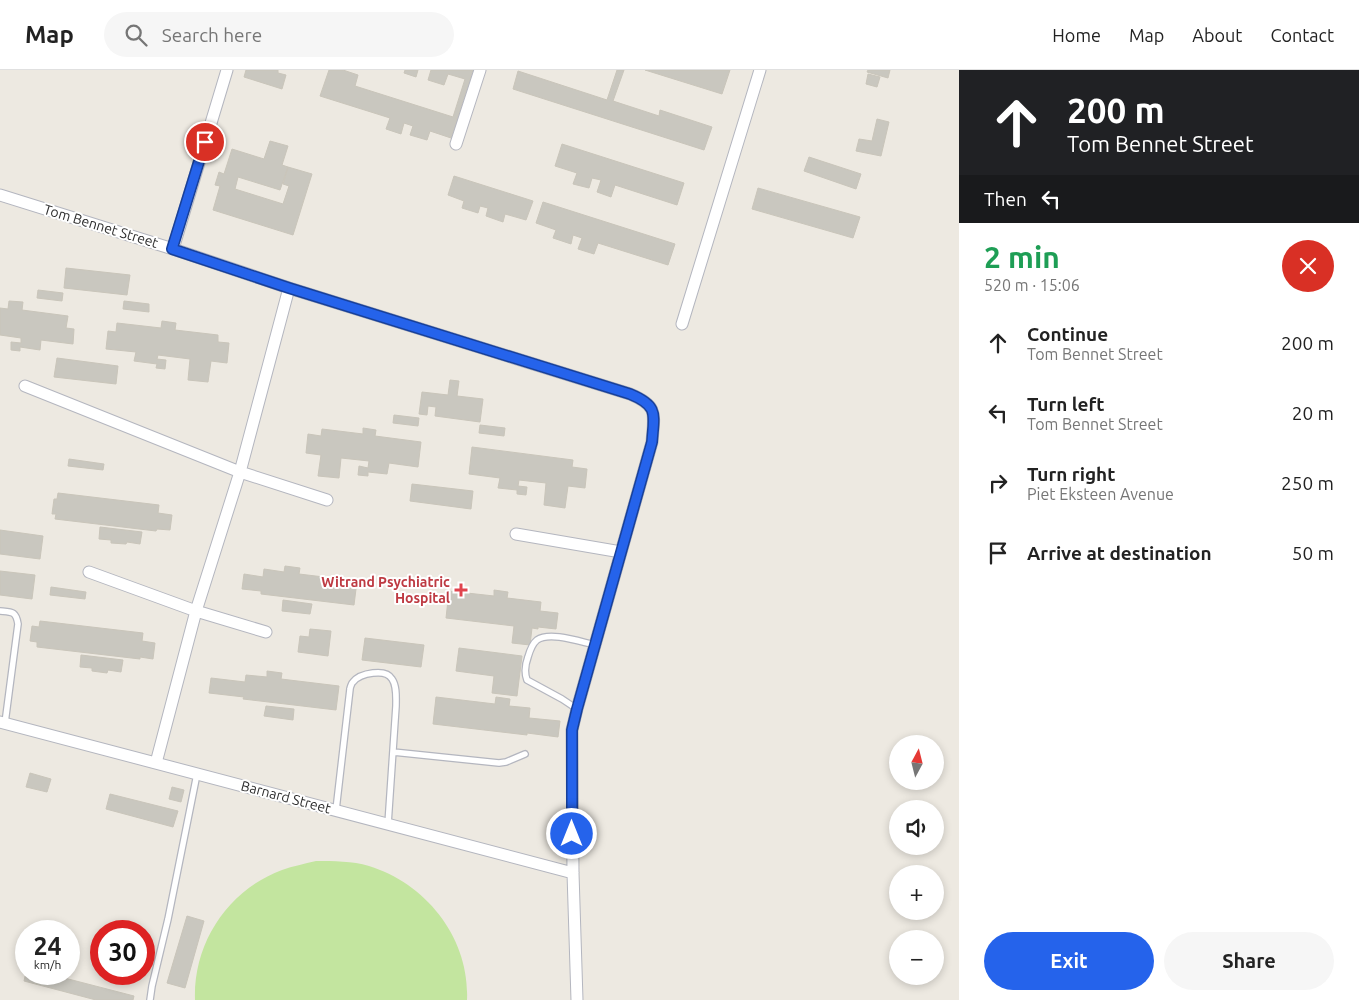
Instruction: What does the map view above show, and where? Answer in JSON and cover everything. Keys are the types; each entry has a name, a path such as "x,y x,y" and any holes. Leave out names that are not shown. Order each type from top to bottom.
{"street":[{"path":"172,249 227,70"},
{"path":"456,144 480,70"},
{"path":"682,324 760,70"},
{"name":"Tom Bennet Street","path":"0,195 289,288 630,394 645,401 653,410 652,442 621,552"},
{"path":"156,763 196,611 240,472 289,288"},
{"path":"25,386 240,472 327,500"},
{"path":"516,534 621,552 572,730 572,873 577,1000"},
{"path":"89,572 196,611 266,632"},
{"name":"Barnard Street","path":"2,723 572,873"}],"lane":[{"path":"0,611 13,612 17,617 18,624 2,723"},
{"path":"577,709 528,680 525,674 525,663 532,644 542,638 568,638 595,645"},
{"path":"336,810 352,682 359,677 375,673 385,673 391,676 396,691 388,824"},
{"path":"393,752 499,762 506,762 525,754"},
{"path":"150,1000 197,774"}],"green space":[{"path":"316,861 350,862 369,866 390,874 426,900 441,917 453,936 461,956 466,977 467,1000 195,1000 200,958 207,939 230,905 245,891 263,879 282,870"}],"building":[{"path":"246,70 278,70 278,73 286,75 282,89 244,77"},
{"path":"329,70 343,70 358,75 355,86 453,117 465,79 448,74 444,85 428,80 431,70 473,70 451,138 430,131 427,140 410,135 413,126 404,123 401,134 386,129 390,118 320,96"},
{"path":"405,70 418,70 416,77 404,73"},
{"path":"617,70 624,70 613,101 659,116 660,110 712,127 704,150 513,89 518,71 607,100"},
{"path":"645,70 730,70 722,94"},
{"path":"868,70 890,70 888,78 867,72"},
{"path":"868,74 880,77 877,87 866,84"},
{"path":"877,119 889,122 881,156 856,151 859,139 872,141"},
{"path":"270,141 288,146 282,165 312,174 293,235 213,210 220,186 215,185 219,172 224,174 232,149 264,159","holes":["288,167 283,184 289,186 283,204 235,189 238,177 280,190"]},
{"path":"562,144 684,183 677,205 615,185 611,197 597,192 601,180 592,178 589,188 573,184 577,173 555,166"},
{"path":"809,157 861,174 856,189 804,171"},
{"path":"454,176 533,201 526,220 505,214 503,222 486,216 488,208 480,206 478,213 462,208 464,201 448,195"},
{"path":"758,188 860,217 853,238 752,209"},
{"path":"543,202 675,244 668,265 598,243 594,254 578,249 582,238 573,235 571,244 553,238 556,230 536,223"},
{"path":"66,268 130,275 127,295 64,288"},
{"path":"38,290 63,293 62,301 37,298"},
{"path":"9,301 23,302 22,310 68,316 66,328 74,329 73,344 41,340 40,350 20,347 20,351 11,350 11,342 21,343 21,338 0,335 0,308 8,309"},
{"path":"124,301 149,304 149,312 123,309"},
{"path":"162,321 176,323 175,330 218,335 218,342 229,343 227,363 211,361 208,382 188,380 190,359 158,355 157,359 166,360 165,369 156,368 157,364 134,361 136,352 106,349 108,331 116,332 117,323 161,328"},
{"path":"57,358 118,366 116,384 54,377"},
{"path":"450,380 459,381 457,396 483,399 480,422 435,416 436,407 428,406 427,415 419,414 422,392 448,395"},
{"path":"394,415 419,418 418,426 393,423"},
{"path":"480,425 505,428 504,436 479,433"},
{"path":"363,428 376,430 375,436 421,442 418,467 389,463 387,474 368,472 368,476 358,475 359,466 368,468 369,461 341,458 339,478 318,476 321,455 306,453 308,434 321,436 322,429 363,434"},
{"path":"472,447 573,460 572,467 587,469 585,488 568,486 565,508 544,505 546,483 519,480 518,486 527,487 526,495 517,494 517,490 498,488 500,478 469,474"},
{"path":"69,459 104,464 103,470 68,466"},
{"path":"412,484 473,491 471,509 410,501"},
{"path":"58,493 159,505 158,513 172,515 170,530 157,529 156,531 55,519 56,514 52,514 54,499 57,499"},
{"path":"100,527 142,532 140,544 127,542 126,544 111,543 111,540 99,539"},
{"path":"0,530 43,536 40,559 0,554"},
{"path":"285,566 300,568 299,574 357,581 354,605 261,594 261,591 242,589 244,574 263,577 264,569 284,572"},
{"path":"0,571 35,575 32,599 0,595"},
{"path":"51,587 86,592 85,599 50,595"},
{"path":"494,590 508,592 507,598 541,602 540,611 558,613 556,629 532,628 530,645 512,643 514,626 446,618 449,591 494,596"},
{"path":"283,600 312,604 310,614 282,611"},
{"path":"40,621 143,633 142,641 155,643 153,659 37,647 37,642 30,641 32,626 39,627"},
{"path":"310,629 331,631 328,656 298,652 300,636 309,637"},
{"path":"365,638 424,645 421,667 362,660"},
{"path":"459,648 522,656 517,696 492,693 494,676 456,671"},
{"path":"81,655 123,660 121,672 108,670 107,673 92,671 92,668 80,667"},
{"path":"267,671 282,673 281,679 339,686 336,710 209,693 211,678 245,682 246,675 267,677"},
{"path":"436,697 495,704 496,697 510,699 509,706 530,708 529,718 560,721 558,737 433,724"},
{"path":"266,706 294,709 293,720 264,716"},
{"path":"30,773 51,779 47,792 26,787"},
{"path":"172,787 184,790 181,802 169,799"},
{"path":"110,794 178,811 173,827 106,809"},
{"path":"187,916 204,921 185,988 167,983"},
{"path":"80,982 134,996 133,1000 96,1000 39,985 80,985"}],"place":[{"name":"Witrand Psychiatric Hospital","path":"461,590"}],"route":[{"path":"205,142 172,249 289,288 630,394 645,401 653,410 652,442 572,730 572,834"}]}
